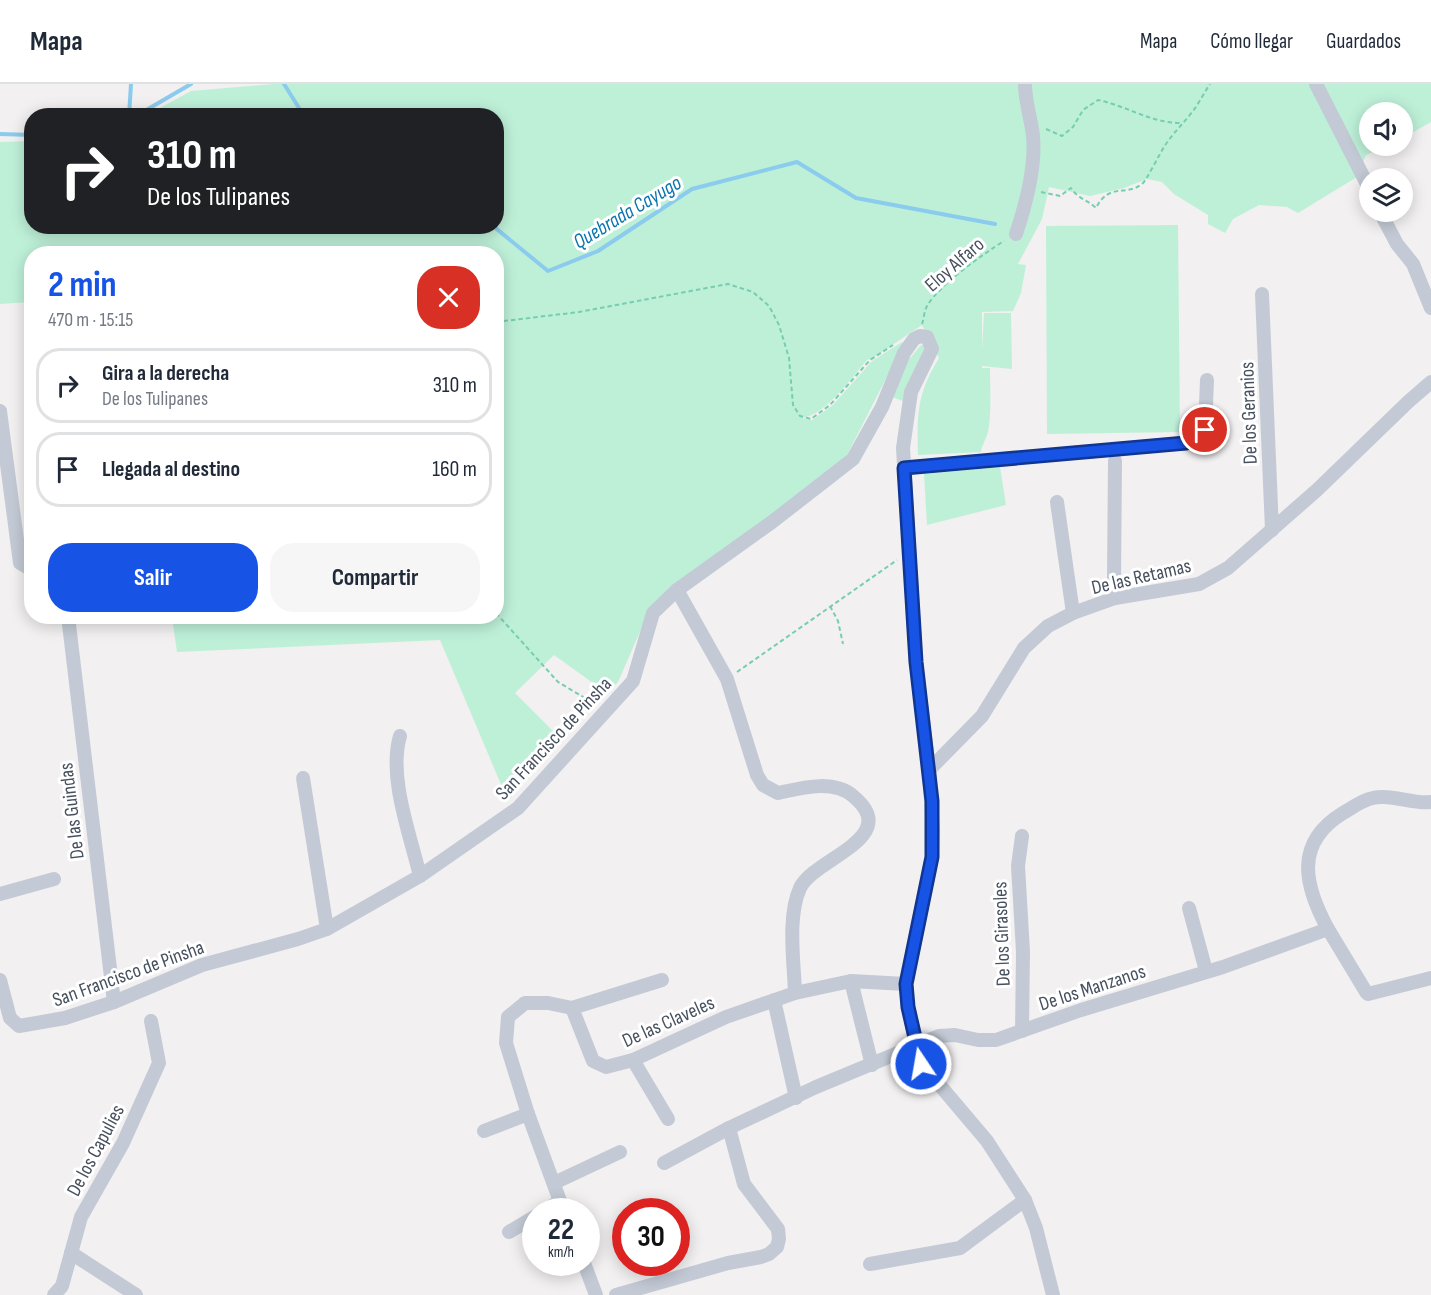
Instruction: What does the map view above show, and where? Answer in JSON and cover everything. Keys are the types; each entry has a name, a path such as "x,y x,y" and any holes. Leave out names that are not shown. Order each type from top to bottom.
{"street":[{"path":"1016,234 1028,191 1033,157 1032,126 1025,84"},
{"path":"1316,84 1359,168"},
{"path":"1385,222 1397,244 1413,264 1431,308"},
{"name":"De los Geranios","path":"1262,294 1272,530"},
{"path":"921,330 932,349 911,392 904,428 904,468 916,662 932,801 932,857 906,984 908,1007 921,1064 987,1141 1025,1200 1036,1228 1053,1295"},
{"name":"San Francisco de Pinsha","path":"0,980 10,1018 19,1026 65,1018 114,1002 202,966 327,929 420,876 518,808 633,681 653,613 677,590 772,522 852,459 882,407 904,353 914,339 920,336 921,330"},
{"path":"904,468 1186,443 1198,438 1205,430 1207,380"},
{"name":"De las Retamas","path":"929,770 982,716 1024,648 1048,626 1073,613 1115,598 1199,584 1228,568 1431,382"},
{"path":"0,411 20,563 24,565"},
{"path":"1115,461 1115,598"},
{"path":"1057,502 1073,613"},
{"path":"677,590 727,679 757,775 763,785 778,793 831,786 850,793 863,804 868,814 869,823 863,834 800,887 793,920 795,993"},
{"name":"De las Guindas","path":"69,624 114,1002"},
{"path":"400,736 395,764 420,876"},
{"path":"303,778 327,929"},
{"path":"1431,802 1380,797 1365,800 1329,822 1314,839 1309,852 1308,869 1316,907 1366,992 1371,994 1431,978"},
{"name":"De los Girasoles","path":"1022,836 1018,866 1023,952 1022,1031"},
{"path":"0,894 54,879"},
{"path":"1189,908 1206,971"},
{"name":"De los Manzanos","path":"664,1163 729,1128 816,1087 939,1036 955,1035 978,1040 996,1040 1328,929"},
{"path":"559,1198 528,1114 506,1043 508,1017 525,1003 548,1003 572,1008 662,980"},
{"path":"851,981 872,1065"},
{"name":"De las Claveles","path":"572,1008 593,1060 606,1067 633,1060 726,1017 795,993 851,981 906,984"},
{"path":"774,1000 796,1098"},
{"name":"De los Capulies","path":"54,1295 62,1286 81,1217 123,1143 159,1063 151,1021"},
{"path":"633,1060 668,1119"},
{"path":"484,1131 528,1114"},
{"path":"616,1295 728,1263 761,1257 777,1247 778,1229 744,1184 729,1128"},
{"path":"554,1183 620,1152"},
{"path":"870,1264 960,1248 1025,1200"},
{"path":"509,1232 522,1224"},
{"path":"71,1253 136,1295"},
{"path":"589,1276 596,1295"}],"path":[{"path":"1028,191 1060,196 1071,188 1076,195 1096,208 1107,193 1142,185 1180,123 1195,110 1210,84"},
{"path":"1032,126 1062,136 1072,127 1083,110 1098,99 1112,102 1166,123 1180,123"},
{"name":"Eloy Alfaro","path":"921,330 927,306 942,289 983,253 1016,234"},
{"path":"504,321 579,312 728,284 753,291 769,306 779,325 789,358 793,405 800,416 811,418 830,405 870,360 900,340"},
{"path":"727,679 909,551"},
{"path":"830,606 838,621 843,644"},
{"path":"504,622 558,682 606,711"}],"green space":[{"path":"274,84 1431,84 1431,122 1413,132 1413,102 1359,102 1359,156 1366,156 1357,177 1298,213 1287,207 1259,205 1233,219 1225,233 1208,224 1208,215 1174,194 1162,182 1147,179 1124,188 1090,196 1049,187 1042,219 1018,264 1026,265 1021,293 1013,311 982,312 982,350 984,313 1011,313 1012,369 982,366 982,368 990,368 990,421 981,452 918,455 918,427 922,393 939,358 922,325 870,360 868,359 829,403 802,418 812,420 833,405 872,361 902,342 904,343 847,455 649,611 618,682 607,693 554,655 515,693 560,738 508,801 440,640 177,652 173,624 504,624 504,246 24,246 24,302 0,304 0,142 24,141 24,234 504,234 504,108 160,108 191,91"},
{"path":"1178,225 1180,432 1047,434 1046,226"},
{"path":"921,345 926,346 903,401 889,396 901,369"},
{"path":"1000,467 1006,505 927,525 924,474"}],"waterway":[{"path":"130,108 131,84"},
{"name":"Quebrada Cayugo","path":"150,108 191,84"},
{"name":"Quebrada Cayugo","path":"284,84 299,108"},
{"name":"Quebrada Cayugo","path":"0,134 24,135"},
{"name":"Quebrada Cayugo","path":"503,234 548,271 598,251 692,189 797,162 856,198 995,224"}],"route":[{"path":"921,1064 908,1007 906,984 932,857 933,830 929,770 916,662 904,468 1186,443 1198,438 1205,430"}]}
